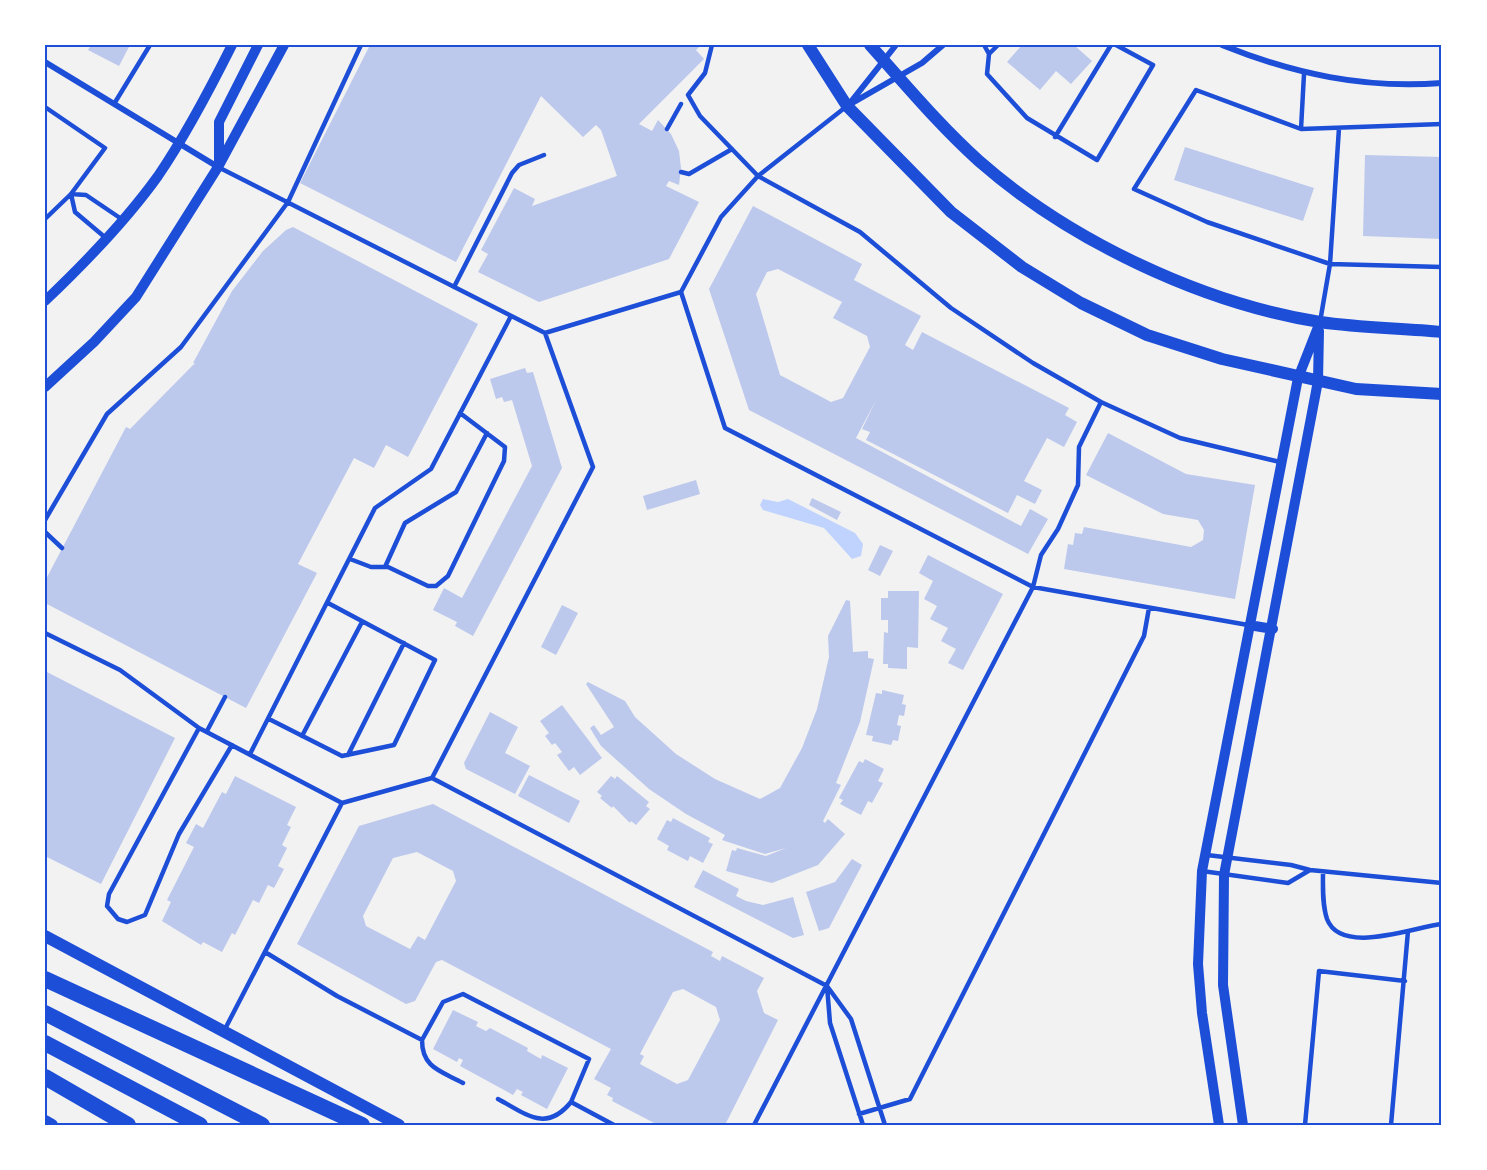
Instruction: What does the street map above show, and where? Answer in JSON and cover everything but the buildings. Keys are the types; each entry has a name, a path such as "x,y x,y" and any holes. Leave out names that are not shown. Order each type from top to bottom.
{"highway":[{"path":"45,979 362,1125"},
{"path":"45,1013 262,1125"},
{"path":"45,1043 200,1125"},
{"path":"45,1077 128,1125"}],"main road":[{"path":"808,45 847,106 951,212 1022,267 1081,303 1147,335 1222,359 1298,378 1356,389 1442,394"},
{"path":"870,45 940,123 980,161 1060,221 1142,266 1215,296 1320,322 1442,332"},
{"path":"45,936 399,1125"},
{"path":"45,1121 52,1125"}],"street":[{"path":"45,301 123,220 179,143 232,45"},
{"path":"219,167 219,122 258,45"},
{"path":"45,387 94,342 136,297 219,167 284,45"},
{"path":"847,106 882,59 896,45"},
{"path":"847,106 922,63 943,45"},
{"path":"1222,45 1304,74 1391,84 1442,83"},
{"path":"45,62 219,167"},
{"path":"1219,1125 1202,1013 1198,964 1204,854 1298,378 1320,322"},
{"path":"1243,1125 1223,985 1224,874 1273,629 1318,381 1320,322"},
{"path":"1249,625 1273,629"}],"lane":[{"path":"114,104 150,45"},
{"path":"45,520 107,414 181,347 288,202 361,45"},
{"path":"712,45 705,73 688,95 700,116 758,176 860,232 951,308 1033,363 1101,402 1180,438 1280,462"},
{"path":"984,45 989,54 987,74 1027,118 1055,137 1097,160 1153,65 1116,45"},
{"path":"989,54 998,45"},
{"path":"1055,137 1111,45"},
{"path":"1301,129 1304,74"},
{"path":"1442,124 1301,129 1196,90 1134,189 1207,222 1330,264 1442,267"},
{"path":"668,129 681,104"},
{"path":"219,167 545,333 681,292 721,217 758,176 847,106"},
{"path":"45,107 105,148 71,194 45,219"},
{"path":"1320,322 1330,264 1339,128"},
{"path":"681,172 689,174 732,149"},
{"path":"454,287 512,173 531,158 544,155"},
{"path":"71,194 86,195 123,220"},
{"path":"71,194 75,212 107,239"},
{"path":"681,292 725,428 1033,587 1249,625"},
{"path":"250,754 375,508 431,469 511,316"},
{"path":"432,777 593,467 545,333"},
{"path":"754,1125 1033,587 1041,555 1058,529 1078,485 1079,447 1101,402"},
{"path":"350,559 371,567 385,567 428,586 436,586 448,576 504,461 505,447 460,413"},
{"path":"385,567 405,523 456,492 487,433"},
{"path":"45,532 62,548"},
{"path":"269,719 342,756 393,745 435,660 328,603"},
{"path":"859,1114 910,1099 1144,636 1149,608"},
{"path":"302,736 362,621"},
{"path":"45,633 120,670 199,728 342,803 432,777 827,986 851,1019 885,1125"},
{"path":"348,755 404,644"},
{"path":"207,732 225,697"},
{"path":"199,728 109,894 107,906 118,919 127,922 145,915 179,834 232,745"},
{"path":"224,1032 342,803"},
{"path":"1204,854 1291,865 1323,872 1442,882"},
{"path":"1202,871 1288,883 1310,870"},
{"path":"1323,872 1324,906 1328,922 1337,931 1351,937 1377,937 1442,924"},
{"path":"1391,1125 1408,931"},
{"path":"266,952 338,996 422,1040"},
{"path":"1305,1125 1318,971 1405,981"},
{"path":"827,986 830,1023 863,1125"},
{"path":"463,1083 428,1063 422,1053 422,1040 443,1002 463,994 589,1059 571,1102 549,1118 537,1120 498,1099"},
{"path":"571,1102 614,1125"}],"water":[{"path":"763,499 778,502 788,499 855,533 863,544 861,556 852,559 824,528 763,510 760,505"}]}
